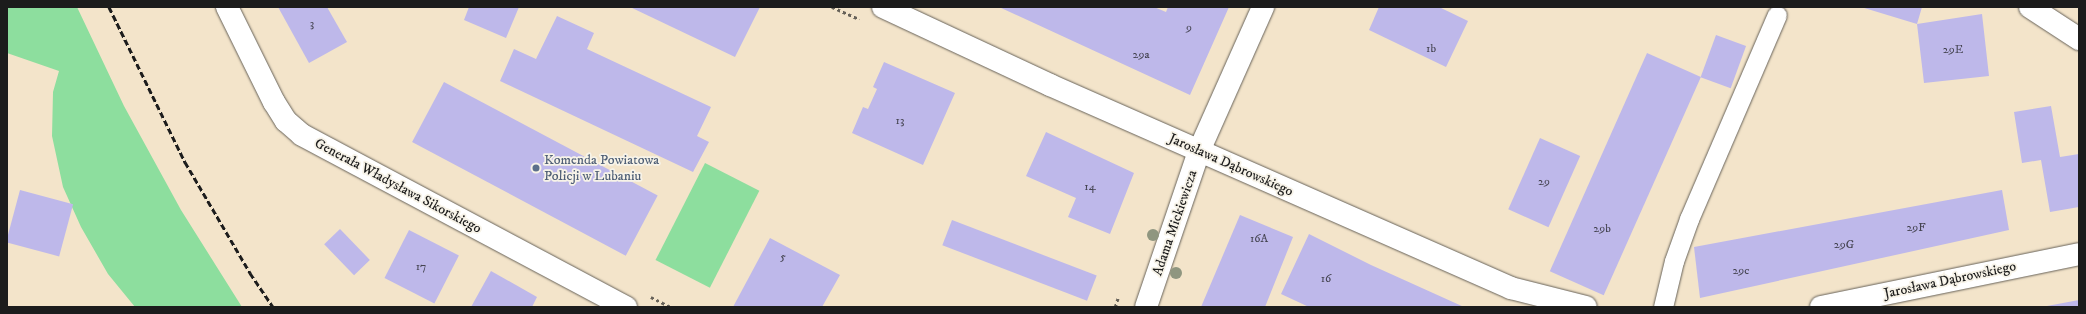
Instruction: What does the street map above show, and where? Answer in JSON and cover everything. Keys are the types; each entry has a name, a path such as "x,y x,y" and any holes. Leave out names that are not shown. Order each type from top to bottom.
{"street":[{"name":"Generała Władysława Sikorskiego","path":"227,7 274,102 286,121 302,135 626,307"},
{"name":"Jarosława Dąbrowskiego","path":"883,7 1199,151 1511,288 1586,307"},
{"name":"Adama Mickiewicza","path":"1146,307 1199,151 1263,7"},
{"path":"2030,7 2079,38"},
{"name":"Jarosława Dąbrowskiego","path":"1821,307 2079,254"}],"lane":[{"path":"1663,307 1674,261 1690,219 1778,15"}],"path":[{"path":"832,7 866,23"},
{"path":"1115,307 1120,292"}],"green space":[{"path":"7,7 77,7 124,106 181,210 242,307 135,307 108,274 81,227 63,187 52,136 53,92 59,71 7,53"},
{"path":"705,163 759,191 710,288 656,260"}],"building":[{"path":"278,7 327,7 347,42 309,63"},
{"path":"469,7 519,7 506,38 464,20"},
{"path":"630,7 760,7 735,57"},
{"path":"999,7 1154,7 1166,12 1168,7 1229,7 1190,95"},
{"path":"1379,7 1439,7 1468,21 1446,67 1369,30"},
{"path":"1861,7 1922,7 1917,24"},
{"path":"1982,14 1989,76 1924,83 1917,24"},
{"path":"557,16 594,33 587,49 711,107 697,136 709,142 693,172 500,81 514,49 536,59"},
{"path":"1716,35 1746,46 1731,88 1701,77"},
{"path":"1647,53 1701,77 1604,295 1550,271"},
{"path":"884,62 955,93 923,165 852,133 863,107 868,109 877,89 873,87"},
{"name":"Komenda Powiatowa Policji w Lubaniu","path":"444,82 658,196 626,256 412,142"},
{"path":"2051,106 2060,157 2079,154 2079,207 2050,212 2041,160 2022,163 2014,112"},
{"path":"1046,132 1134,173 1110,234 1068,217 1076,198 1026,176"},
{"path":"1540,138 1580,156 1548,227 1508,209"},
{"path":"20,190 73,204 59,256 7,242"},
{"path":"2002,190 2009,230 1700,298 1694,247"},
{"path":"1240,215 1293,237 1265,307 1201,307"},
{"path":"952,220 1097,276 1087,301 942,245"},
{"path":"340,229 370,260 354,275 324,244"},
{"path":"409,230 459,255 434,304 384,278"},
{"path":"1309,234 1371,265 1464,307 1309,307 1281,294"},
{"path":"770,238 840,275 822,307 733,307"},
{"path":"491,271 537,297 532,307 471,307"},
{"path":"2079,300 2079,307 2047,307 2047,306"}],"railway":[{"path":"109,7 185,162 250,273 273,307"}],"place":[{"name":"Komenda Powiatowa Policji w Lubaniu","path":"536,168"}]}
